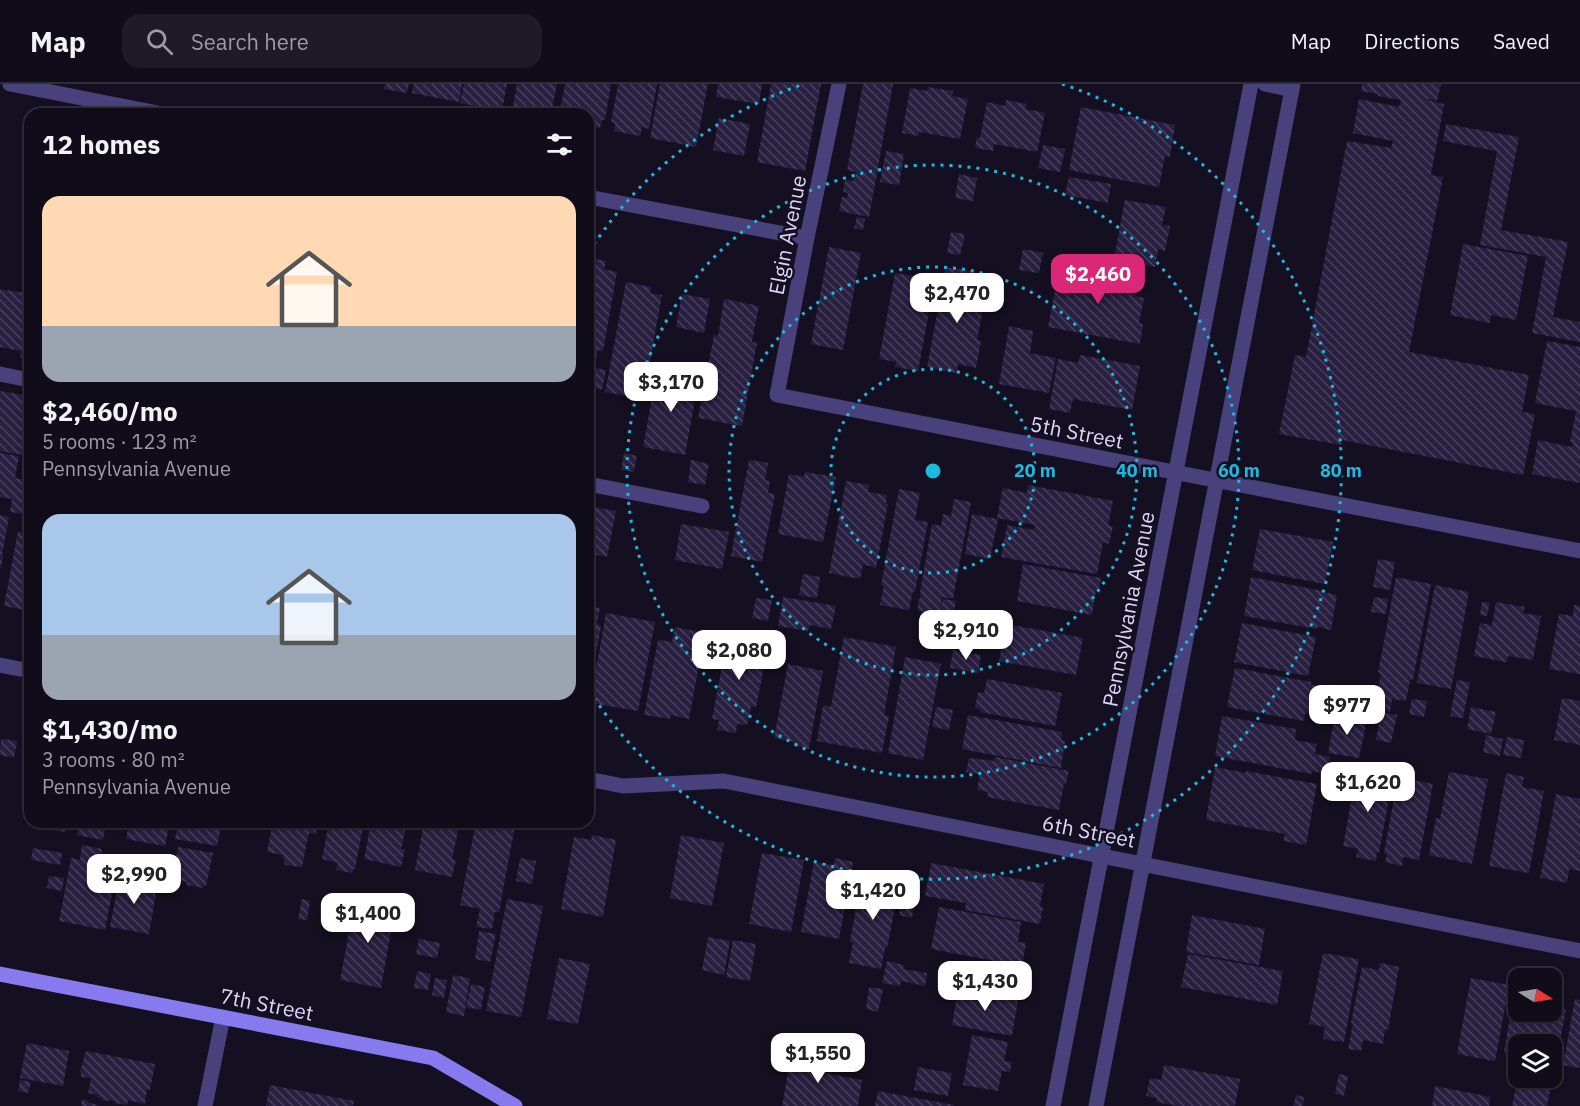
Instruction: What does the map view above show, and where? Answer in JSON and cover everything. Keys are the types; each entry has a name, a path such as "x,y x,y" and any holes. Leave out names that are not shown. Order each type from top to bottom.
{"street":[{"path":"10,84 132,108"},
{"name":"Elgin Avenue","path":"777,395 839,84"},
{"name":"Pennsylvania Avenue","path":"1053,1106 1251,84"},
{"path":"1096,1106 1293,87 1265,84"},
{"path":"594,198 807,238"},
{"path":"0,374 24,379"},
{"name":"5th Street","path":"777,395 1580,551"},
{"path":"594,485 702,506"},
{"path":"0,665 24,670"},
{"name":"6th Street","path":"594,780 623,786 723,781 1580,951"},
{"name":"7th Street","path":"0,974 433,1058 515,1106"},
{"path":"205,1106 222,1017"}],"building":[{"path":"385,84 409,84 407,93 384,89"},
{"path":"414,84 462,84 459,102 412,93"},
{"path":"464,84 507,84 503,108 486,108 460,103"},
{"path":"517,84 557,84 552,108 513,108"},
{"path":"565,84 611,84 605,120 602,120 600,128 594,127 594,108 561,108"},
{"path":"618,84 657,84 649,129 642,127 640,136 614,131 615,123 611,122"},
{"path":"660,84 708,84 696,147 650,138"},
{"path":"718,84 762,84 759,104 716,97"},
{"path":"771,84 821,84 805,171 757,162"},
{"path":"863,84 893,84 869,217 839,211 842,197 847,198 848,193 843,192 845,180 854,181 856,172 847,170"},
{"path":"1362,84 1441,84 1437,101 1427,100 1444,104 1431,175 1443,177 1409,352 1529,375 1522,412 1535,414 1523,475 1342,440 1341,445 1279,434 1295,355 1306,357 1347,141 1391,148 1393,141 1353,133 1359,99 1399,107 1401,100 1361,91"},
{"path":"928,87 953,91 952,96 968,99 960,139 919,132 919,136 902,133 910,88 927,91"},
{"path":"1006,100 1027,104 1026,109 1045,113 1037,152 994,144 993,151 975,148 977,137 980,138 987,102 1005,106"},
{"path":"1081,107 1175,125 1170,157 1165,156 1159,187 1069,170"},
{"path":"719,118 750,124 744,156 713,150"},
{"path":"1446,124 1519,137 1501,230 1568,242 1553,317 1580,322 1580,342 1532,333 1546,257 1480,245 1497,151 1443,141"},
{"path":"1043,145 1065,149 1060,172 1038,168"},
{"path":"886,151 904,154 899,185 880,182"},
{"path":"959,174 977,178 973,201 955,198"},
{"path":"1069,177 1111,184 1108,203 1065,195"},
{"path":"1125,200 1166,207 1162,225 1170,226 1165,251 1158,249 1155,267 1114,259"},
{"path":"857,217 865,219 863,230 854,228"},
{"path":"951,232 965,234 960,255 947,253"},
{"path":"1463,244 1528,256 1516,320 1491,315 1490,323 1450,315"},
{"path":"829,247 861,253 843,350 811,344"},
{"path":"1023,249 1043,253 1039,273 1019,270"},
{"path":"594,259 606,261 604,269 617,272 603,351 598,350 594,368"},
{"path":"1083,263 1103,267 1102,270 1140,277 1136,296 1144,298 1139,323 1143,324 1140,344 1048,327 1058,274 1081,277"},
{"path":"946,267 974,272 969,295 985,298 977,340 981,341 976,368 958,364 956,373 927,367"},
{"path":"895,273 935,280 918,371 895,367 896,362 879,359"},
{"path":"626,282 651,287 650,293 662,295 643,399 605,392"},
{"path":"0,289 24,293 24,358 20,357 21,351 0,347"},
{"path":"682,294 710,299 704,333 676,327"},
{"path":"724,299 759,306 752,342 757,343 742,426 698,418 714,335 718,336"},
{"path":"1009,326 1033,331 1030,353 1056,358 1049,393 999,384"},
{"path":"1547,341 1580,347 1580,483 1532,474 1538,440 1572,447 1573,443 1570,442 1576,411 1535,403"},
{"path":"1080,355 1140,366 1132,410 1073,399 1070,413 1049,409 1058,359 1078,363"},
{"path":"594,368 606,370 602,390 594,388"},
{"path":"657,370 699,378 685,455 643,447"},
{"path":"0,391 24,395 24,464 22,464 23,455 0,451"},
{"path":"0,453 19,456 15,478 24,480 24,514 10,512 12,499 0,497"},
{"path":"624,453 637,456 634,472 621,470"},
{"path":"691,460 709,464 705,485 688,482"},
{"path":"749,460 768,463 765,480 770,481 768,493 775,494 762,562 731,556"},
{"path":"805,472 836,477 823,542 778,534 789,474 804,477"},
{"path":"846,481 869,485 868,492 887,495 886,504 888,504 876,568 863,564 860,579 829,573"},
{"path":"1028,485 1113,501 1108,525 1113,526 1109,544 1103,542 1097,574 1001,557 1007,525 1034,530 1035,525 997,518 1003,488 1027,493"},
{"path":"899,489 920,493 915,520 928,522 915,592 913,591 909,610 880,605 884,585 881,585"},
{"path":"954,499 971,502 953,599 942,597 940,610 943,599 956,601 953,615 918,611 918,599 920,599 932,524 941,526 943,514 951,516"},
{"path":"594,507 616,511 607,557 594,554"},
{"path":"972,514 998,519 990,559 965,554"},
{"path":"0,515 9,517 1,568 0,568"},
{"path":"681,524 729,532 722,569 675,560"},
{"path":"1260,529 1333,542 1325,584 1252,570"},
{"path":"18,531 24,532 24,610 4,606"},
{"path":"1378,559 1395,562 1390,590 1373,587"},
{"path":"1023,564 1101,578 1099,590 1096,590 1092,615 1017,601"},
{"path":"803,574 820,577 817,598 799,595"},
{"path":"1251,577 1337,595 1331,630 1244,616"},
{"path":"1396,577 1431,584 1413,680 1410,680 1406,701 1392,699 1390,712 1372,708 1381,674 1378,673"},
{"path":"1435,585 1469,592 1451,689 1417,683"},
{"path":"783,597 836,606 831,629 810,625 808,631 778,626"},
{"path":"1374,597 1388,599 1386,614 1371,612"},
{"path":"756,598 772,600 768,621 752,618"},
{"path":"1482,602 1490,603 1487,616 1480,615"},
{"path":"1496,602 1525,607 1523,613 1541,616 1533,660 1508,656 1506,662 1474,656 1480,623 1492,625"},
{"path":"1574,605 1580,606 1580,674 1549,669 1559,614 1573,616"},
{"path":"594,607 600,608 597,622 601,627 594,663"},
{"path":"956,612 975,616 972,633 952,629"},
{"path":"606,613 655,622 638,711 594,704 594,680"},
{"path":"1242,623 1316,637 1308,676 1234,662"},
{"path":"1006,624 1083,638 1076,675 999,661"},
{"path":"675,627 705,633 689,719 671,715 670,719 644,715 658,640 672,642"},
{"path":"730,633 767,639 764,652 767,653 756,707 751,707 747,725 737,724 736,733 717,730 719,720 712,719"},
{"path":"844,637 896,647 884,715 889,716 882,753 817,741 823,705 831,707"},
{"path":"953,650 981,655 978,673 950,668"},
{"path":"905,657 941,664 923,760 888,753"},
{"path":"788,664 823,671 809,749 794,745 795,742 774,738"},
{"path":"1235,668 1311,682 1311,685 1325,687 1320,715 1305,713 1304,721 1227,707"},
{"path":"987,679 1062,693 1055,726 980,712 981,709 975,708 978,692 984,693"},
{"path":"1457,680 1470,682 1463,718 1450,716"},
{"path":"1562,698 1580,701 1580,745 1554,740"},
{"path":"1412,699 1427,701 1424,717 1409,714"},
{"path":"936,707 953,710 949,730 932,727"},
{"path":"1471,707 1496,712 1491,734 1467,729"},
{"path":"1381,712 1397,715 1391,743 1376,740"},
{"path":"968,715 1062,732 1061,740 1065,741 1061,768 962,749"},
{"path":"1335,715 1367,720 1359,758 1328,753"},
{"path":"1222,716 1296,729 1295,740 1317,744 1315,754 1330,757 1327,774 1312,771 1312,774 1215,756"},
{"path":"1486,735 1503,739 1500,756 1483,752"},
{"path":"1507,737 1524,740 1521,758 1503,755"},
{"path":"1,739 17,741 14,758 0,755"},
{"path":"995,757 1069,771 1059,810 987,797 988,792 977,790 980,774 966,772 969,758 994,761"},
{"path":"1215,767 1317,784 1306,845 1283,841 1285,834 1206,820"},
{"path":"1357,769 1393,776 1376,861 1356,857 1358,849 1343,846"},
{"path":"1449,772 1488,779 1472,864 1429,855 1436,818 1440,819"},
{"path":"1506,773 1524,777 1522,787 1544,791 1529,873 1489,866"},
{"path":"1398,777 1433,784 1419,860 1403,857 1402,866 1385,862 1387,854 1384,853"},
{"path":"1556,794 1580,799 1580,871 1569,869 1567,883 1540,878"},
{"path":"41,828 66,828 65,832"},
{"path":"79,828 105,828 103,840 77,835"},
{"path":"128,828 169,828 165,846 126,839"},
{"path":"177,828 221,828 217,846 175,839"},
{"path":"272,828 317,828 316,834 309,833 302,867 285,865 283,855 267,852"},
{"path":"328,828 363,828 355,869 352,873 336,870 338,863 322,859"},
{"path":"370,828 406,828 401,849 405,849 401,867 364,859"},
{"path":"423,828 459,828 452,859 456,860 452,877 415,870"},
{"path":"475,828 515,828 499,912 495,912 492,929 476,927 480,909 460,905"},
{"path":"592,835 616,840 603,917 561,909 574,837 591,840"},
{"path":"681,835 724,843 712,906 670,898"},
{"path":"82,845 102,849 100,863 117,867 105,930 59,921 71,858 80,860"},
{"path":"178,847 213,853 206,886 203,888 172,879"},
{"path":"33,848 62,853 60,865 31,860"},
{"path":"762,853 804,860 791,932 749,924"},
{"path":"520,858 536,861 532,884 516,881"},
{"path":"835,858 853,862 839,939 801,932 814,862 834,865"},
{"path":"931,863 1044,884 1040,924 965,910 966,903 925,896"},
{"path":"154,866 163,868 162,880 152,878"},
{"path":"120,875 158,882 149,934 110,927"},
{"path":"862,875 900,881 881,969 849,963 853,942 850,942"},
{"path":"49,876 64,878 62,891 47,888"},
{"path":"902,898 915,900 912,918 899,915"},
{"path":"302,899 310,901 307,920 298,919"},
{"path":"507,899 543,906 521,1017 486,1011"},
{"path":"355,900 395,908 381,988 340,980"},
{"path":"939,907 1021,922 1018,942 1026,943 1022,966 931,949"},
{"path":"1192,915 1265,929 1259,965 1186,952"},
{"path":"479,931 496,934 490,962 475,959"},
{"path":"708,937 730,941 724,975 702,970"},
{"path":"419,939 440,943 437,958 416,954"},
{"path":"733,940 756,944 750,981 726,977"},
{"path":"1323,953 1359,959 1344,1042 1323,1039 1325,1027 1309,1024"},
{"path":"1188,954 1283,971 1277,1005 1181,987"},
{"path":"559,958 590,964 578,1024 547,1019"},
{"path":"887,961 904,965 903,969 927,973 925,986 901,981 900,986 882,983"},
{"path":"1380,963 1399,967 1388,1030 1385,1029 1383,1044 1363,1040 1361,1051 1348,1049 1362,967 1379,970"},
{"path":"417,971 431,974 428,990 414,988"},
{"path":"453,975 470,978 464,1016 446,1012"},
{"path":"435,978 447,980 444,998 432,995"},
{"path":"1471,978 1508,985 1495,1061 1457,1054"},
{"path":"471,984 485,987 481,1010 466,1007"},
{"path":"869,987 883,989 878,1012 866,1009"},
{"path":"958,989 1018,1000 1012,1036 952,1025"},
{"path":"1575,999 1580,1000 1580,1068 1563,1065"},
{"path":"1562,1009 1566,1010 1561,1034 1508,1034 1508,1053 1504,1052 1509,1022 1562,1022"},
{"path":"972,1035 1008,1042 1004,1061 1012,1062 1010,1072 1002,1071 998,1091 963,1085"},
{"path":"27,1043 69,1051 63,1086 20,1078"},
{"path":"792,1050 828,1057 825,1073 862,1080 858,1106 782,1106"},
{"path":"86,1051 155,1064 145,1104 128,1100 127,1105 115,1103 115,1101 101,1100 102,1098 97,1097 98,1095 88,1093 91,1078 81,1077 80,1072"},
{"path":"1164,1065 1240,1079 1235,1106 1178,1106 1156,1102 1157,1098 1146,1096 1150,1078 1161,1080"},
{"path":"918,1067 952,1073 948,1096 914,1090"},
{"path":"1339,1074 1348,1076 1344,1096 1335,1094"},
{"path":"20,1080 31,1082 28,1093 18,1091"},
{"path":"270,1085 354,1101 353,1106 266,1106"},
{"path":"1435,1086 1490,1097 1489,1106 1432,1106"},
{"path":"1516,1088 1551,1088 1547,1106 1512,1106"},
{"path":"878,1091 954,1105 954,1106 875,1106"},
{"path":"1296,1095 1304,1097 1303,1106 1293,1106"},
{"path":"82,1099 88,1100 87,1102 101,1106 81,1106"}]}
